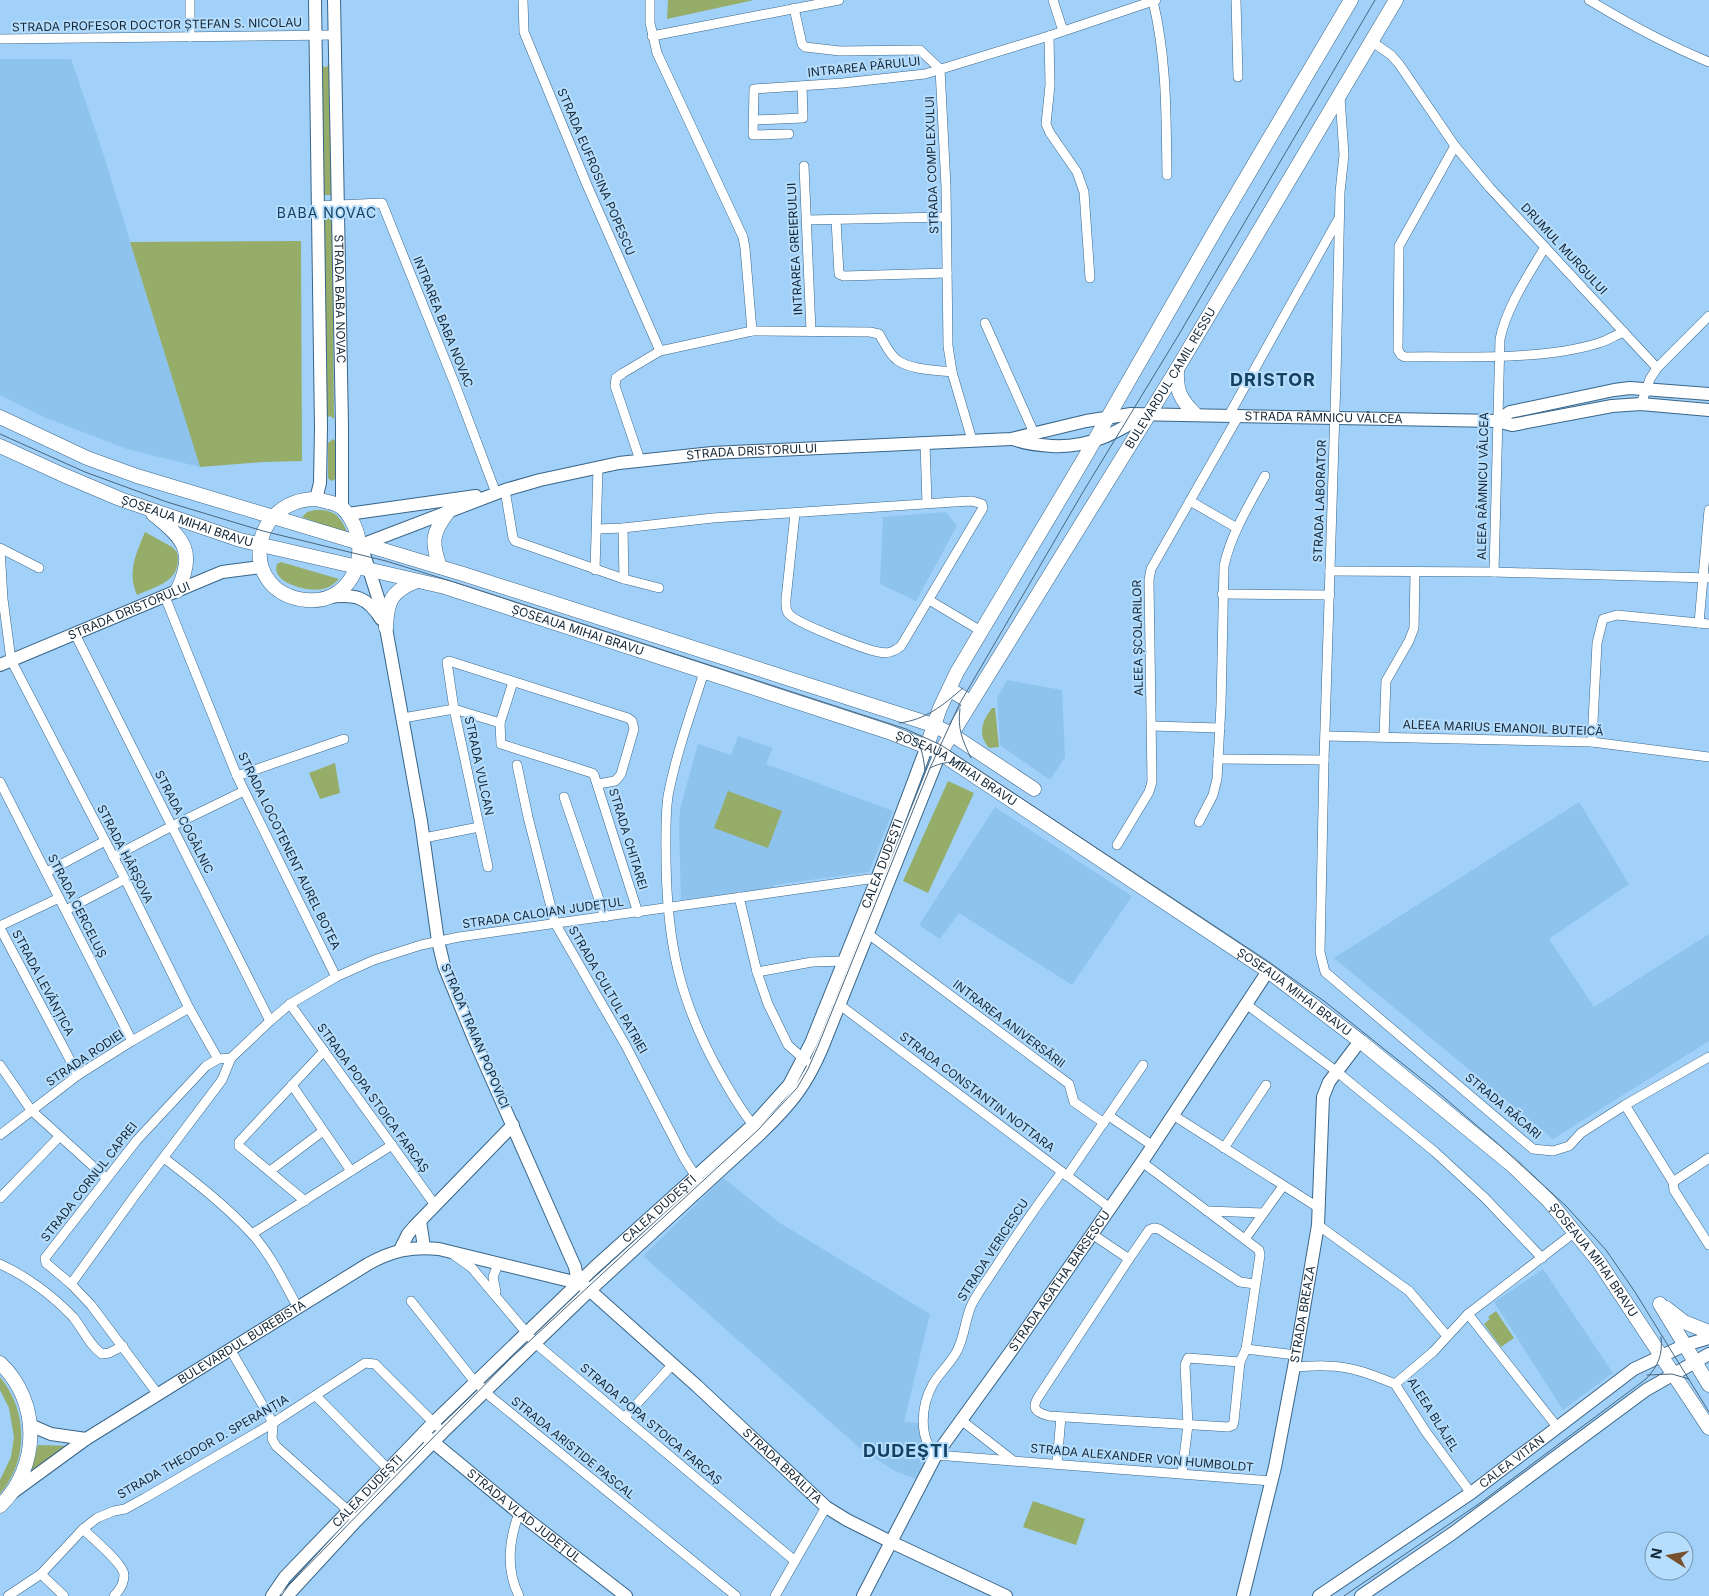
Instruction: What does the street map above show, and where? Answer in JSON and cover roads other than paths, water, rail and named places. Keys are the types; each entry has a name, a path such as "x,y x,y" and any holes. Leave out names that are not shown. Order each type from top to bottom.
{"main road":[{"path":"926,746 949,689 981,631 1109,417 1220,222 1352,0"},
{"name":"BULEVARDUL CAMIL RESSU","path":"940,753 1177,369 1396,0"},
{"path":"1177,369 1176,381 1180,396 1195,414"},
{"name":"ȘOSEAUA MIHAI BRAVU","path":"0,417 112,467 440,567 933,725 951,734 1034,789"},
{"name":"ȘOSEAUA MIHAI BRAVU","path":"0,446 68,477 147,509 259,544 417,580 461,592 895,735 940,753 1268,971 1360,1041 1514,1166 1549,1201 1599,1262 1709,1428"},
{"path":"316,499 333,503 345,511 356,528 363,568 339,591 327,597 308,600 285,593 274,585 261,567 258,552 263,531 272,516 290,504 302,500 316,499"},
{"path":"147,509 176,535 187,554 186,572 171,594"},
{"path":"440,567 434,546 435,537 438,524 448,512"},
{"path":"386,628 388,607 396,592 417,580"},
{"path":"949,689 970,702"},
{"path":"895,735 902,714"},
{"path":"968,771 980,753"},
{"path":"1709,1332 1684,1322 1660,1304 1709,1385"},
{"path":"0,1363 21,1391 30,1424 30,1444 27,1462 20,1480 0,1506"}],"street":[{"path":"190,0 190,37"},
{"name":"STRADA BABA NOVAC","path":"315,0 321,428 320,484 316,499"},
{"name":"STRADA BABA NOVAC","path":"334,0 345,511"},
{"name":"STRADA EUFROSINA POPESCU","path":"523,0 524,32 587,185 660,351"},
{"path":"650,0 652,36 664,69 743,236 752,331"},
{"path":"652,36 839,0"},
{"path":"1053,0 1063,31"},
{"path":"1154,0 1165,68 1168,175"},
{"name":"INTRAREA PĂRULUI","path":"789,134 753,135 754,89 910,77 1049,36 1154,0"},
{"path":"1236,0 1238,78"},
{"path":"1589,0 1620,19 1709,62"},
{"path":"794,8 802,44 808,48 840,51 920,50 940,69"},
{"name":"STRADA PROFESOR DOCTOR ȘTEFAN S. NICOLAU","path":"0,39 334,34"},
{"path":"1049,36 1050,85 1046,124 1050,133 1077,172 1084,192 1090,278"},
{"name":"DRUMUL MURGULUI","path":"1371,41 1391,55 1399,64 1455,146 1490,188 1657,368"},
{"name":"STRADA COMPLEXULUI","path":"940,69 946,216 948,346 952,372 972,440"},
{"path":"754,120 803,118 802,86"},
{"name":"STRADA LABORATOR","path":"1325,972 1320,952 1340,182 1344,144 1340,94"},
{"path":"1455,146 1398,246 1398,350 1401,355 1405,357 1498,356 1538,353 1581,348 1624,332"},
{"name":"INTRAREA GREIERULUI","path":"804,166 812,331"},
{"name":"INTRAREA BABA NOVAC","path":"337,205 382,203 500,492"},
{"path":"318,206 337,205"},
{"path":"807,220 946,216"},
{"name":"ALEEA ȘCOLARILOR","path":"1118,845 1151,787 1151,568 1190,501 1273,337 1340,216"},
{"path":"836,220 839,274 844,276 947,273"},
{"name":"ALEEA RÂMNICU VÂLCEA","path":"1330,571 1494,572 1498,356 1503,325 1509,310 1544,247"},
{"path":"1641,404 1646,389 1657,368 1709,316"},
{"path":"985,323 1034,433"},
{"path":"640,460 615,386 616,378 660,351 752,331 873,332 879,334 891,354 898,361 913,366 952,372"},
{"name":"STRADA RÂMNICU VÂLCEA","path":"1497,420 1510,412 1614,390 1646,389 1709,394"},
{"name":"STRADA RÂMNICU VÂLCEA","path":"1150,413 1497,420 1512,425 1612,406 1641,404 1709,410"},
{"name":"STRADA DRISTORULUI","path":"360,544 500,492 540,480 640,460 712,453 1011,439 1086,421 1150,413"},
{"name":"STRADA DRISTORULUI","path":"1011,439 1036,445 1076,446 1094,442 1122,430 1150,413"},
{"path":"924,443 927,504"},
{"path":"595,570 598,468"},
{"path":"1199,822 1213,795 1217,779 1224,566 1228,549 1237,528 1265,476"},
{"path":"500,492 515,541 595,570 659,588"},
{"name":"STRADA DRISTORULUI","path":"345,511 500,492"},
{"path":"597,529 624,528 678,521 972,501 982,504 983,508 900,646 894,651 887,653 871,651 795,619 788,614 786,607 795,514"},
{"path":"1190,501 1237,528"},
{"path":"1699,623 1706,577 1709,510"},
{"path":"624,528 624,579"},
{"path":"0,549 39,568"},
{"name":"STRADA HÂRȘOVA","path":"0,549 6,662 114,857 189,1008 218,1059"},
{"name":"STRADA DRISTORULUI","path":"6,662 222,572 261,567"},
{"name":"STRADA TRAIAN POPOVICI","path":"363,568 381,607 386,628 424,838 438,941 449,980 575,1267 578,1283"},
{"path":"1384,737 1386,681 1409,641 1414,628 1415,572"},
{"path":"1494,572 1706,577"},
{"name":"STRADA LOCOTENENT AUREL BOTEA","path":"171,594 237,776 336,977"},
{"path":"1222,594 1330,595"},
{"name":"STRADA TRAIAN POPOVICI","path":"327,597 353,596 362,599 374,609 386,628"},
{"path":"929,600 981,631"},
{"path":"1592,742 1597,643 1603,619 1616,615 1709,624"},
{"name":"STRADA COGÂLNIC","path":"75,634 270,1021"},
{"name":"STRADA VULCAN","path":"488,866 446,665 449,661 513,682"},
{"path":"704,672 675,766 668,797 666,838 667,908 678,974 696,1026 729,1090 757,1129"},
{"path":"500,723 513,682 628,718 632,721 634,729 621,774 615,781 598,784"},
{"name":"STRADA VULCAN","path":"403,718 454,709 500,723"},
{"name":"STRADA CHITAREI","path":"500,723 502,744 592,773 598,784 638,913"},
{"path":"1152,726 1220,728"},
{"name":"ALEEA MARIUS EMANOIL BUTEICĂ","path":"1325,736 1592,742 1709,757"},
{"path":"237,776 344,739"},
{"name":"CALEA DUDEȘTI","path":"757,1129 785,1090 803,1059 869,933 883,880 926,746"},
{"name":"CALEA DUDEȘTI","path":"272,1596 285,1578 352,1517 393,1474 433,1422 578,1283 796,1096 815,1066 834,1001 843,961 857,927 883,880 940,753"},
{"path":"1218,759 1324,760"},
{"name":"STRADA CULTUL PATRIEI","path":"516,765 555,923 626,1046 699,1181"},
{"name":"STRADA CERCELUȘ","path":"0,782 132,1040"},
{"path":"114,857 244,791"},
{"path":"564,796 605,917"},
{"name":"STRADA VULCAN","path":"424,838 479,827"},
{"path":"47,872 105,841"},
{"path":"66,910 125,880"},
{"name":"STRADA CALOIAN JUDEȚUL","path":"72,1284 222,1080 231,1058 290,1004 336,977 374,960 421,945 458,937 638,913 739,897 883,880"},
{"path":"739,897 757,972 768,1004 788,1045 803,1059 815,1066"},
{"path":"0,927 59,898"},
{"name":"STRADA LEVĂNȚICA","path":"0,927 78,1075"},
{"name":"INTRAREA ANIVERSĂRII","path":"857,927 869,933 1068,1084 1074,1102 1153,1146"},
{"path":"757,972 812,962 843,961"},
{"name":"STRADA AGATHA BÂRSESCU","path":"863,1596 936,1455 1014,1347 1153,1146 1268,971"},
{"name":"STRADA RĂCARI","path":"1325,972 1533,1149 1553,1150 1569,1146 1581,1133 1709,1057"},
{"name":"STRADA CONSTANTIN NOTTARA","path":"834,1001 1110,1208"},
{"name":"STRADA POPA STOICA FARCAȘ","path":"290,1004 435,1206"},
{"path":"1246,1004 1336,1071 1462,1176 1542,1258"},
{"name":"STRADA RODIEI","path":"0,1135 78,1075 132,1040 189,1008"},
{"name":"STRADA BREAZA","path":"1243,1596 1272,1481 1318,1225 1323,1097 1336,1071 1360,1041"},
{"path":"305,1201 239,1146 239,1142 324,1051"},
{"path":"218,1059 231,1058"},
{"name":"STRADA CORNUL CAPREI","path":"72,1284 45,1260 106,1178 206,1066 218,1059"},
{"path":"1106,1120 1143,1064"},
{"path":"0,1065 31,1110 106,1178"},
{"path":"292,1085 351,1171"},
{"path":"1224,1148 1266,1085"},
{"path":"1624,1106 1673,1182 1674,1190 1709,1245"},
{"path":"1173,1115 1319,1208"},
{"name":"STRADA VERICESCU","path":"936,1455 929,1448 924,1432 924,1415 929,1393 958,1349 965,1321 973,1302 1029,1217 1106,1120"},
{"path":"400,1250 408,1234 513,1126"},
{"path":"270,1171 324,1131"},
{"path":"0,1198 60,1137"},
{"path":"252,1234 392,1145"},
{"path":"164,1158 203,1188 252,1234 282,1279 298,1308"},
{"path":"1673,1182 1709,1158"},
{"path":"1142,1162 1259,1250 1260,1255 1256,1284 1246,1349 1240,1362 1233,1425 1217,1427 1061,1417 1042,1414 1036,1410 1035,1402 1149,1230 1159,1229 1240,1282 1256,1284"},
{"name":"CALEA DUDEȘTI","path":"393,1474 432,1443 699,1181"},
{"path":"1245,1240 1283,1186"},
{"path":"1207,1211 1264,1213"},
{"path":"420,1221 424,1247"},
{"path":"1318,1225 1408,1291 1447,1336"},
{"name":"ALEEA BLĂJEL","path":"1470,1493 1431,1440 1395,1384 1428,1357 1468,1314 1575,1232"},
{"path":"1092,1234 1129,1259"},
{"name":"BULEVARDUL BUREBISTA","path":"10,1495 86,1439 157,1393 374,1260 400,1250 424,1247 450,1252 578,1283 590,1290"},
{"name":"STRADA POPA STOICA FARCAȘ","path":"450,1252 472,1268 535,1343 795,1561"},
{"path":"0,1264 33,1283 72,1317 96,1350 102,1354 109,1353 123,1346"},
{"name":"STRADA POPA STOICA FARCAȘ","path":"498,1264 493,1282 499,1299"},
{"path":"72,1284 123,1346 157,1393"},
{"name":"STRADA BRĂILIȚA","path":"590,1290 673,1364 826,1507 891,1542 1006,1596"},
{"name":"STRADA ARISTIDE PASCAL","path":"411,1301 485,1392 736,1596"},
{"path":"1468,1314 1558,1428"},
{"name":"CALEA VITAN","path":"1319,1596 1470,1493 1558,1428 1627,1373 1645,1362 1685,1345 1709,1338"},
{"path":"230,1349 273,1422 272,1439 276,1446 352,1517"},
{"path":"1246,1349 1312,1367 1348,1368 1395,1384"},
{"name":"CALEA VITAN","path":"1361,1596 1453,1533 1642,1393 1709,1354"},
{"path":"1182,1473 1188,1425 1185,1365 1188,1358 1240,1362"},
{"name":"STRADA THEODOR D. SPERANȚIA","path":"8,1596 41,1574 83,1529 98,1518 114,1511 125,1509 145,1498 316,1396 365,1364 375,1364 433,1422"},
{"path":"624,1418 673,1364"},
{"path":"316,1396 393,1474"},
{"path":"1057,1463 1061,1417"},
{"path":"961,1420 1011,1460"},
{"path":"433,1422 443,1432"},
{"path":"30,1424 37,1429 51,1434 86,1439"},
{"name":"STRADA VLAD JUDEȚUL","path":"423,1433 432,1443 519,1513 626,1596"},
{"name":"STRADA ALEXANDER VON HUMBOLDT","path":"936,1455 1272,1481"},
{"path":"775,1596 826,1507"},
{"path":"519,1513 510,1548 514,1586 519,1596"},
{"name":"CALEA DUDEȘTI","path":"287,1596 352,1517"},
{"path":"83,1529 119,1565 124,1574 123,1586 114,1596"},
{"path":"41,1574 64,1596"}],"tram line":[{"path":"281,1596 289,1585 509,1360 758,1130 797,1088 818,1046 930,768 960,703 1375,0"},
{"path":"0,434 85,472 167,502 263,531 386,561 457,583 906,729 941,745 1269,962 1324,1001 1433,1088 1497,1143 1566,1206 1606,1250 1635,1292 1709,1412"},
{"path":"899,723 918,719 926,715 941,706 963,688"},
{"path":"960,709 961,735 971,758"},
{"path":"910,733 919,745 923,755 925,770"},
{"path":"930,768 948,762 966,763"},
{"path":"1344,1596 1480,1503 1646,1379 1659,1360 1661,1337"},
{"path":"1647,1375 1672,1374 1689,1379"}],"district":[{"name":"BABA NOVAC","path":"327,213"},
{"name":"DRISTOR","path":"1273,380"},
{"name":"DUDEŞTI","path":"906,1451"}]}
